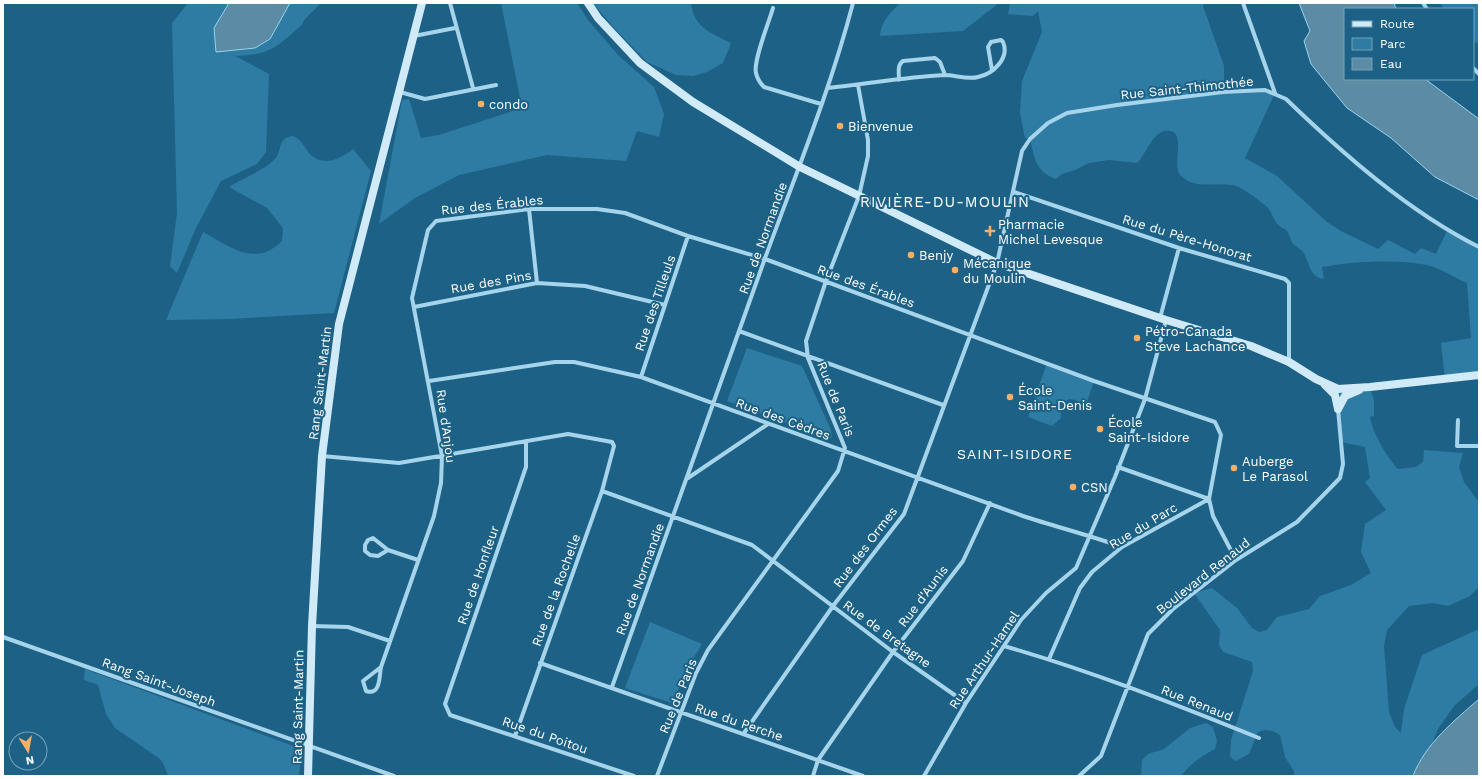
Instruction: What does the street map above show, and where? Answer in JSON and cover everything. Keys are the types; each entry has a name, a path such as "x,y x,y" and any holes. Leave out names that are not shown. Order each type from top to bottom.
{"main road":[{"name":"Rang Saint-Martin","path":"308,776 312,626 322,456 339,324 422,3"},
{"path":"588,3 598,18 640,63 693,102 800,167 996,263 1163,319 1251,346 1290,362 1329,387 1335,395 1338,409"},
{"path":"1316,379 1338,389 1479,375"},
{"path":"1338,409 1345,396 1357,390 1370,387"}],"street":[{"path":"450,3 455,28 473,88"},
{"name":"Rue de Normandie","path":"612,687 688,478 739,331 828,88 853,3"},
{"path":"1243,3 1275,93"},
{"path":"774,8 756,62 755,72 759,81 764,87 821,104"},
{"path":"414,36 455,28"},
{"path":"828,88 945,75 978,78 997,68 1002,60 1005,50 1004,42 1001,40 992,42 988,47 992,70"},
{"path":"899,80 900,63 904,60 936,58 940,62 945,75"},
{"path":"400,92 424,99 473,88 496,85"},
{"name":"Rue de Paris","path":"657,776 696,673 708,650 838,471 844,452 845,448 808,358 806,341 826,281 859,196 868,156 868,140 858,85"},
{"name":"Rue Saint-Thimothée","path":"996,263 1014,192 1022,151 1030,139 1048,123 1067,113 1117,105 1224,92 1265,90 1286,99 1350,158 1407,202 1447,231 1479,247"},
{"name":"Rue du Père-Honorat","path":"1014,192 1180,248 1286,279 1289,283 1290,362"},
{"path":"529,209 538,283"},
{"name":"Rue des Érables","path":"428,230 436,221 529,209 597,209 626,214 688,236 765,259 971,336 1145,399 1215,422 1221,435 1209,500"},
{"name":"Rue d'Anjou","path":"381,667 363,681 366,690 370,692 375,691 379,686 381,667 434,516 441,483 442,456 429,381 412,298 428,230"},
{"name":"Rue des Tilleuls","path":"641,377 688,236"},
{"name":"Rue Arthur-Hamel","path":"924,776 966,703 1021,620 1046,593 1076,568 1145,399 1180,248"},
{"name":"Rue des Ormes","path":"744,733 833,606 904,514 943,405 971,336 996,263"},
{"name":"Rue des Pins","path":"414,307 538,283 585,286 665,305"},
{"path":"739,331 808,358 943,405"},
{"name":"Rue des Cèdres","path":"429,381 555,362 574,362 641,377 844,452 917,476 1051,526 1090,535 1122,547"},
{"name":"Boulevard Renaud","path":"1079,776 1101,756 1148,634 1173,608 1236,560 1297,522 1340,478 1343,464 1338,409"},
{"path":"1458,420 1457,446 1479,446"},
{"path":"688,478 768,424"},
{"name":"Rue de la Rochelle","path":"515,736 602,491 614,446 612,442 568,434 526,441"},
{"path":"322,456 399,463 526,441"},
{"name":"Rue de Honfleur","path":"450,714 445,704 526,467 526,441"},
{"path":"1118,467 1209,500 1213,516 1236,560"},
{"name":"Rue de Bretagne","path":"602,491 752,545 774,560 893,652 966,703"},
{"name":"Rue du Parc","path":"1049,659 1080,588 1092,572 1122,547 1209,500"},
{"name":"Rue d'Aunis","path":"814,776 818,760 893,652 963,561 990,504"},
{"path":"388,550 378,556 370,556 365,551 365,545 368,540 373,538 388,550 418,560"},
{"path":"312,626 348,627 390,641"},
{"name":"Rang Saint-Joseph","path":"3,637 394,776"},
{"name":"Rue Renaud","path":"1004,646 1049,659 1128,686 1260,738"},
{"name":"Rue du Perche","path":"540,663 744,733 863,776"},
{"name":"Rue du Poitou","path":"450,714 634,776"}],"green space":[{"path":"188,3 229,3 214,28 216,51 255,48 270,39 290,3 321,3 304,20 302,25 279,44 265,52 235,56 269,74 266,152 257,164 221,181 196,228 177,273 170,266 177,213 172,23"},
{"path":"501,3 577,3 588,20 619,56 654,87 664,114 659,137 637,131 626,161 547,155 459,175 415,198 379,224 402,100 409,99 421,138 439,135 522,108"},
{"path":"593,3 691,3 696,18 705,29 731,43 723,63 707,72 693,76 676,75 647,62 614,28"},
{"path":"900,3 999,3 963,31 880,36 884,22"},
{"path":"1010,3 1204,3 1203,6 1224,66 1224,92 1265,90 1275,93 1245,158 1277,176 1327,222 1341,231 1378,249 1388,240 1415,254 1421,248 1436,254 1447,231 1479,247 1479,375 1445,378 1441,343 1471,338 1467,283 1432,266 1389,261 1347,263 1322,267 1324,279 1319,278 1310,269 1303,252 1291,241 1287,231 1277,224 1268,208 1255,197 1236,186 1225,184 1198,184 1186,180 1180,175 1177,165 1178,143 1175,133 1164,131 1159,133 1137,163 1109,160 1089,163 1075,170 1062,174 1056,179 1049,176 1037,164 1030,139 1025,138 1020,113 1022,81 1042,32 1038,11 1033,16 1008,14"},
{"path":"1440,3 1479,3 1479,44 1474,42 1474,8 1443,8"},
{"path":"293,136 301,142 310,154 321,160 326,161 338,158 353,149 371,171 334,313 229,319 166,320 203,232 233,249 253,254 262,253 272,249 282,241 283,228 267,208 229,187 268,165 279,153 283,141 288,137"},
{"path":"747,348 802,366 831,430 832,438 824,437 727,401"},
{"path":"1047,363 1094,381 1083,413 1076,400 1069,399 1060,405 1061,418 1052,426 1028,417"},
{"path":"1370,387 1374,401 1374,416 1370,417 1374,431 1389,458 1398,469 1416,467 1423,462 1424,450 1463,453 1459,467 1464,482 1479,502 1479,587 1470,596 1448,606 1433,603 1409,606 1387,630 1384,646 1389,712 1395,727 1401,733 1404,709 1422,655 1479,629 1479,684 1454,706 1438,729 1430,749 1418,763 1413,776 1294,776 1294,771 1285,757 1280,735 1269,730 1258,732 1249,754 1235,761 1230,756 1231,740 1253,671 1252,662 1223,652 1219,645 1220,630 1194,593 1212,588 1237,608 1252,628 1259,632 1267,630 1277,617 1309,609 1320,596 1351,585 1371,573 1361,552 1365,524 1386,510 1365,482 1370,478 1365,447 1341,442 1338,409 1338,389"},
{"path":"650,622 702,644 681,679 675,704 625,688"},
{"path":"85,669 293,746 300,756 299,776 168,776 160,759 115,728 106,714 98,685 84,680"},
{"path":"1206,723 1213,727 1217,741 1215,749 1196,760 1181,776 1141,776 1142,760 1148,754 1164,749 1190,728"}],"water":[{"path":"229,3 290,3 270,39 255,48 216,52 214,28"},
{"path":"1299,3 1394,3 1396,8 1344,8 1344,80 1426,80 1479,119 1479,200 1435,177 1391,138 1347,108 1311,64 1304,41 1310,31"},
{"path":"1479,699 1479,776 1413,776 1418,764 1433,743 1450,725"}],"place":[{"name":"condo","path":"481,104"},
{"name":"Bienvenue","path":"840,126"},
{"name":"Pharmacie Michel Levesque","path":"990,231"},
{"name":"Benjy","path":"911,255"},
{"name":"Mécanique du Moulin","path":"955,270"},
{"name":"Pétro-Canada Steve Lachance","path":"1137,338"},
{"name":"École Saint-Denis","path":"1010,397"},
{"name":"École Saint-Isidore","path":"1100,429"},
{"name":"Auberge Le Parasol","path":"1234,468"},
{"name":"CSN","path":"1073,487"}],"district":[{"name":"RIVIÈRE-DU-MOULIN","path":"945,202"},
{"name":"SAINT-ISIDORE","path":"1015,454"}]}
